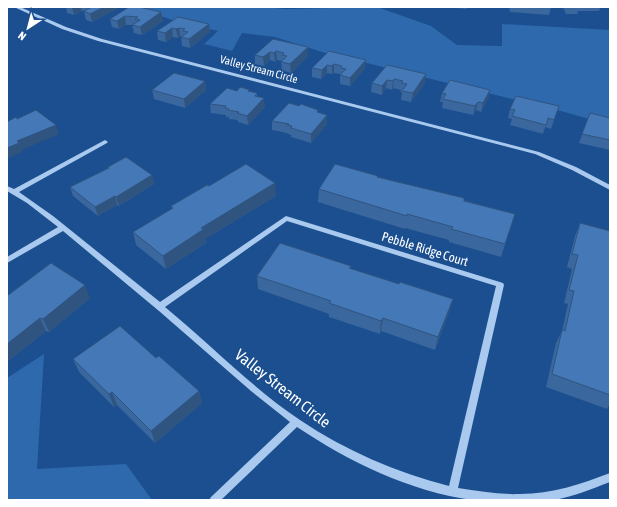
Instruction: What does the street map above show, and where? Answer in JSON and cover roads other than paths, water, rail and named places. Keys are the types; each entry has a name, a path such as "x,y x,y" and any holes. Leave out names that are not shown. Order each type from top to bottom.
{"street":[{"name":"Valley Stream Circle","path":"16,7 64,28 100,40 537,153 566,164 610,188"},
{"path":"11,190 105,142"},
{"name":"Valley Stream Circle","path":"11,190 62,228 160,306 254,388 296,422 340,449 391,472 453,491 508,499 547,496 583,488 610,477"},
{"name":"Pebble Ridge Court","path":"160,306 286,218 500,285 453,491"},
{"path":"7,260 62,228"},
{"path":"214,500 296,422"}]}
